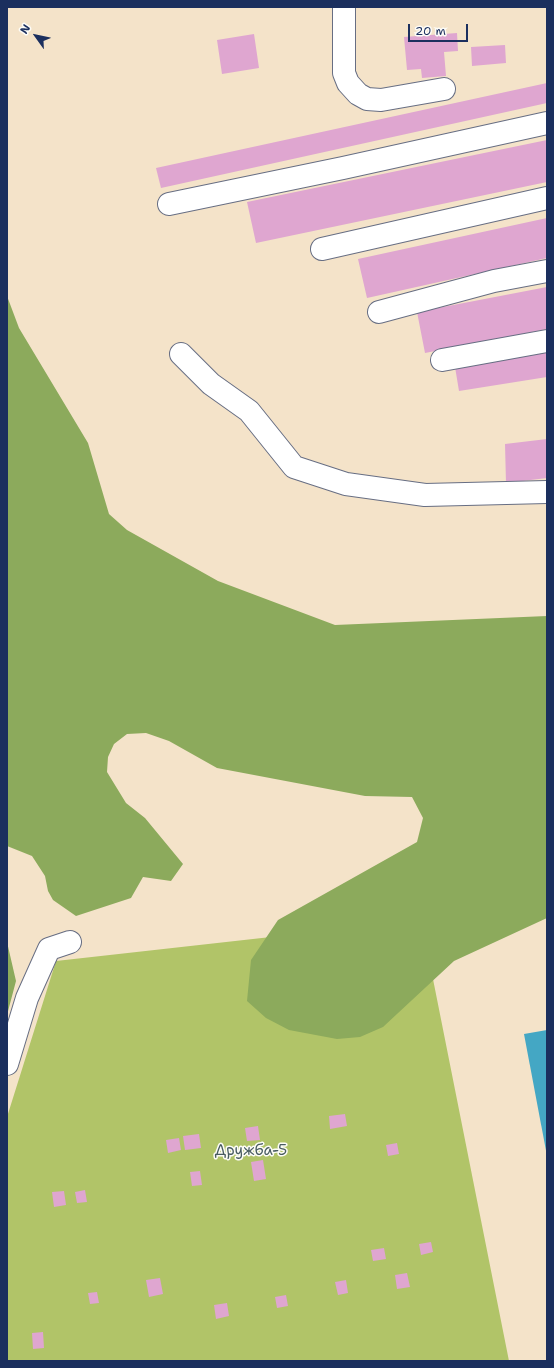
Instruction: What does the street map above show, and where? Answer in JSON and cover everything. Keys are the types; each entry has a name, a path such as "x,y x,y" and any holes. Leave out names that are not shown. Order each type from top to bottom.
{"street":[{"path":"344,7 344,73 348,83 358,94 368,99 381,100 444,88"},
{"path":"169,204 343,168 547,123"},
{"path":"322,249 547,198"},
{"path":"379,312 494,281 547,271"},
{"path":"442,360 547,341"},
{"path":"182,354 211,384 249,411 294,467 346,484 425,495 547,492"},
{"path":"7,1064 27,998 49,949 70,942"}],"green space":[{"path":"7,296 19,328 88,443 109,514 127,530 218,581 335,625 547,616 547,918 454,961 383,1027 360,1037 337,1039 289,1030 266,1018 247,1001 251,960 278,920 417,842 423,818 412,797 365,796 217,768 169,741 146,733 127,734 114,744 108,757 107,772 126,803 145,818 183,864 171,881 143,877 131,898 76,916 53,900 48,891 45,876 32,856 7,846"},
{"name":"Дружба-5","path":"432,919 429,959 509,1361 7,1361 7,1117 56,961"},
{"path":"7,942 16,981 7,1015"}],"water":[{"path":"547,1030 547,1156 524,1034"}],"building":[{"path":"457,33 458,51 444,52 446,76 422,78 421,69 407,70 404,37"},
{"path":"254,34 259,68 222,74 217,40"},
{"path":"505,45 506,63 472,66 471,47"},
{"path":"547,83 547,103 161,188 156,168"},
{"path":"547,140 547,182 256,243 247,202"},
{"path":"547,218 547,258 367,298 358,259"},
{"path":"547,287 547,329 425,353 417,312"},
{"path":"547,352 547,377 459,391 455,367"},
{"path":"547,439 547,478 506,483 505,444"},
{"path":"345,1114 347,1126 330,1129 329,1116"},
{"path":"258,1126 260,1140 247,1141 245,1128"},
{"path":"199,1134 201,1148 185,1150 183,1136"},
{"path":"179,1138 181,1150 168,1153 166,1140"},
{"path":"397,1143 399,1154 388,1156 386,1145"},
{"path":"263,1160 266,1179 254,1181 251,1162"},
{"path":"200,1171 202,1185 192,1186 190,1172"},
{"path":"85,1190 87,1202 77,1203 75,1192"},
{"path":"64,1191 66,1205 54,1207 52,1192"},
{"path":"431,1242 433,1252 421,1255 419,1244"},
{"path":"384,1248 386,1259 373,1261 371,1250"},
{"path":"407,1273 410,1287 397,1289 395,1275"},
{"path":"160,1278 163,1294 149,1297 146,1280"},
{"path":"346,1280 348,1293 338,1295 335,1282"},
{"path":"97,1292 99,1303 90,1304 88,1293"},
{"path":"286,1295 288,1306 277,1308 275,1297"},
{"path":"227,1303 229,1316 216,1319 214,1305"},
{"path":"43,1332 44,1348 33,1349 32,1333"}]}
